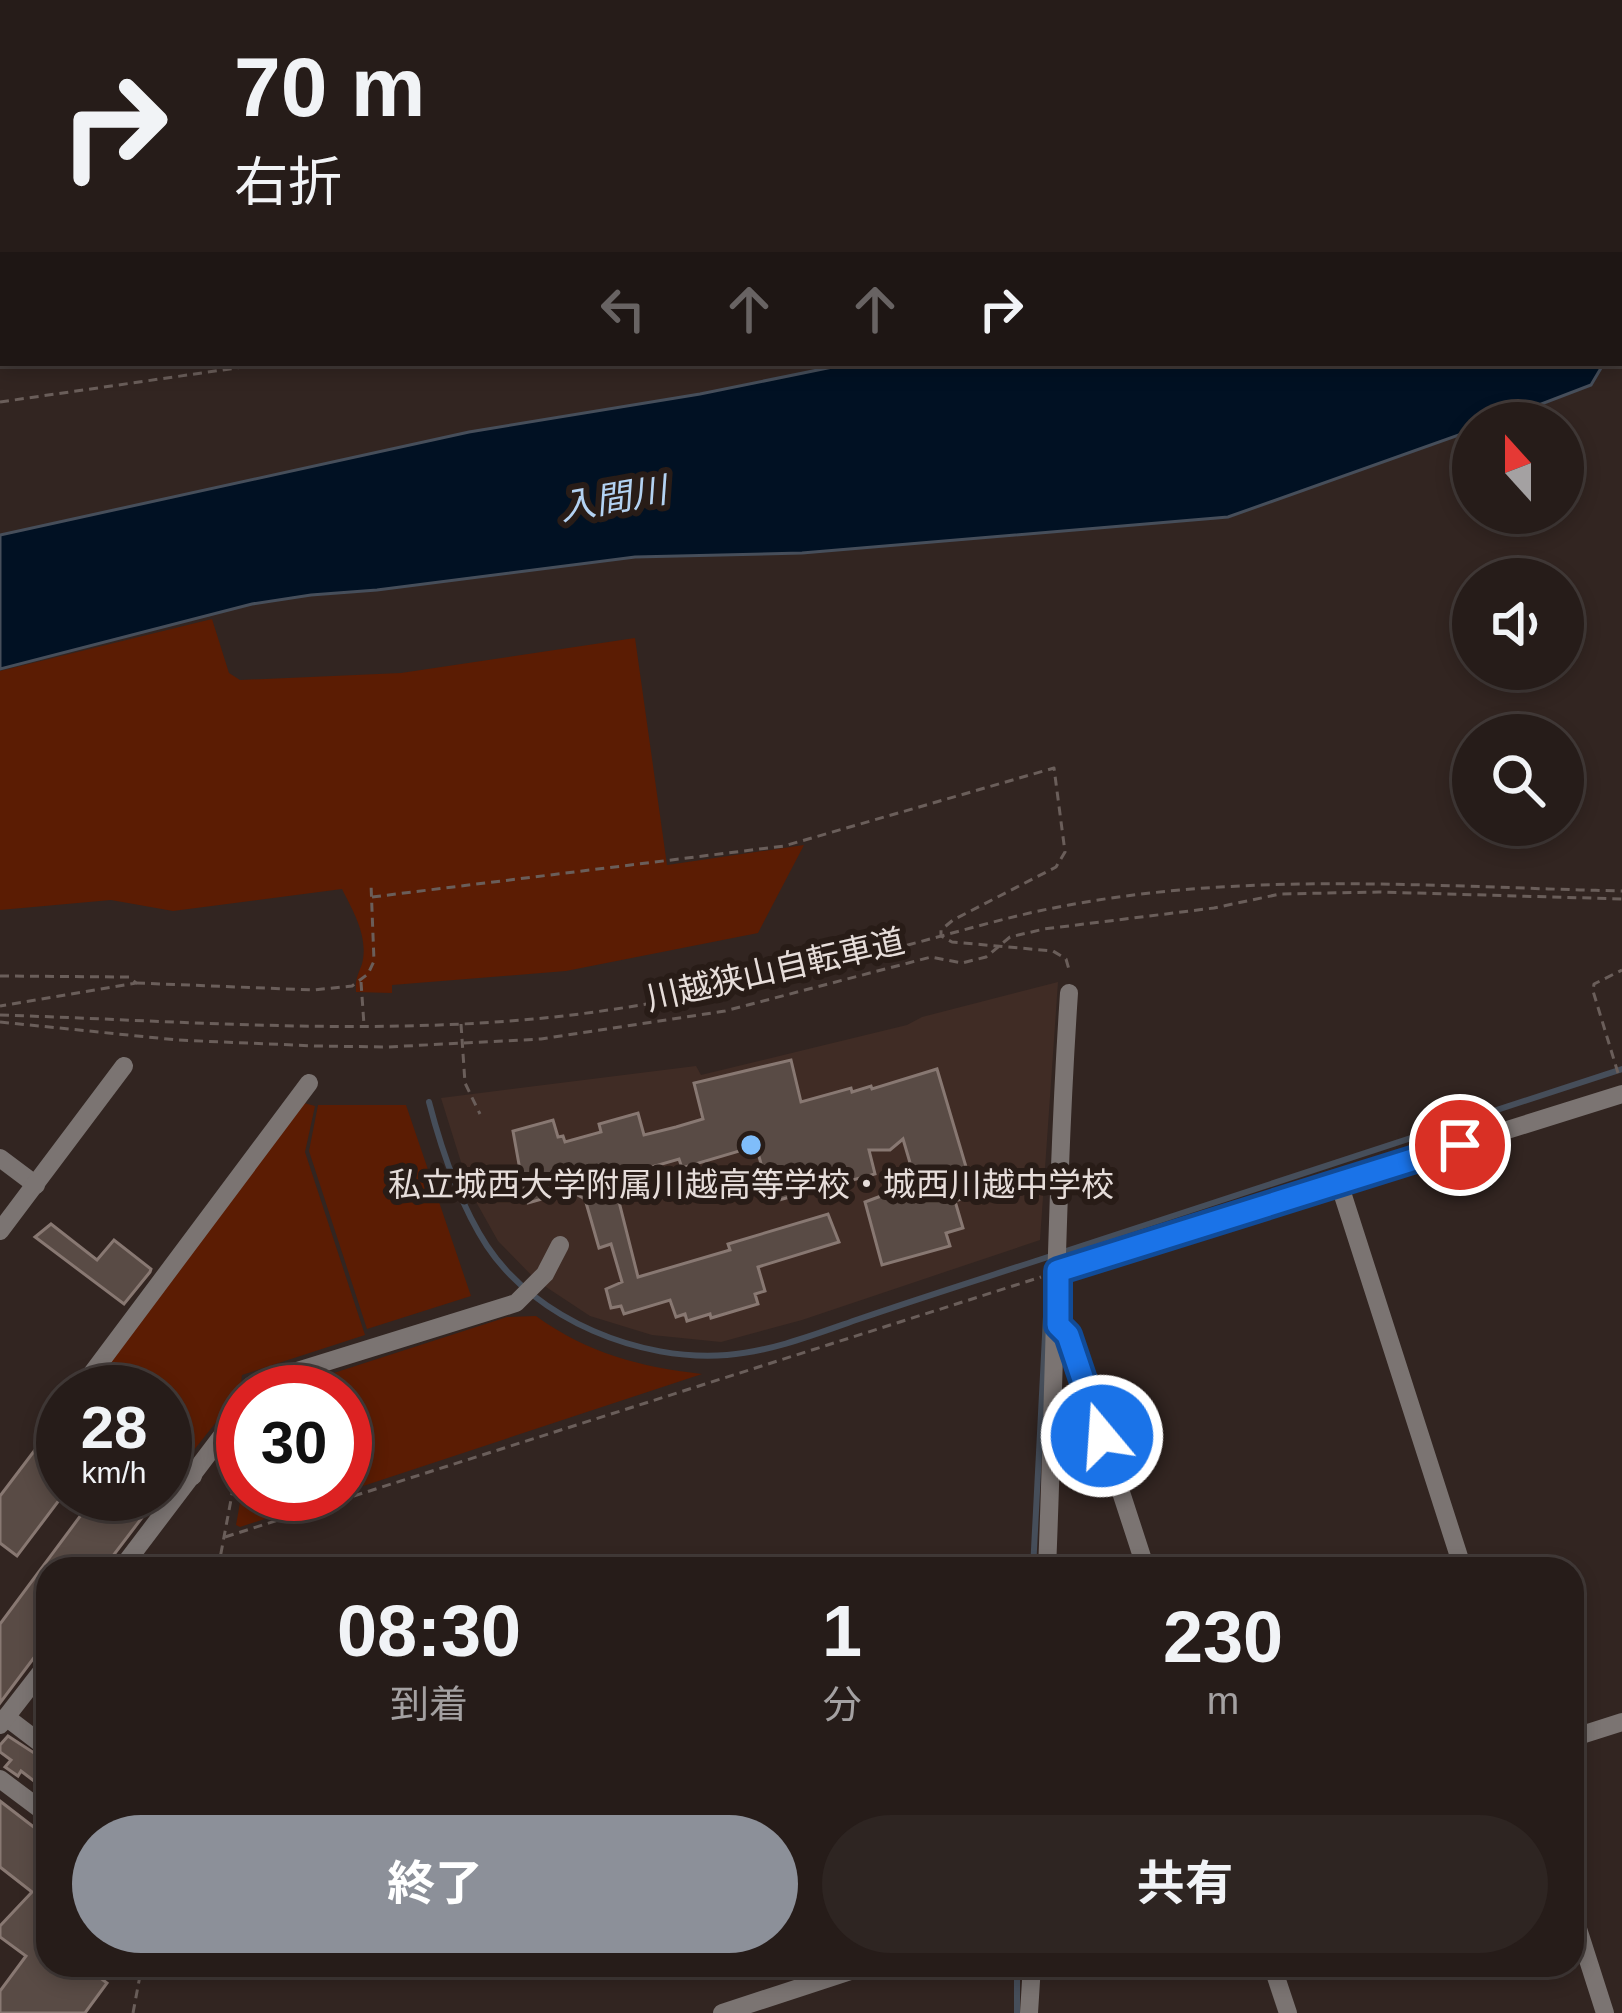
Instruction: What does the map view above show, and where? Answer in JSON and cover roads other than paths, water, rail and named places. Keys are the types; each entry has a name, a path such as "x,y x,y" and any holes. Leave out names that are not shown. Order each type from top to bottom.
{"street":[{"path":"1048,1557 1058,1325 1055,1226 1070,993"},
{"path":"0,1231 124,1066"},
{"path":"98,1365 309,1083"},
{"path":"1058,1271 1622,1094"},
{"path":"0,1158 36,1185"},
{"path":"1339,1183 1459,1557"},
{"path":"316,1365 519,1301 536,1284 560,1245"},
{"path":"1058,1325 1076,1354 1142,1557"},
{"path":"130,1557 216,1445"},
{"path":"36,1678 3,1721 36,1742"},
{"path":"1584,1734 1622,1722"},
{"path":"0,1779 36,1806"},
{"path":"1584,1947 1605,2013"},
{"path":"722,2013 832,1977"},
{"path":"1029,2013 1031,1977"},
{"path":"1276,1977 1288,2013"}],"water":[{"name":"入間川","path":"837,366 1602,366 1591,385 1547,402 1452,402 1452,437 1228,517 802,553 635,557 311,595 252,604 0,669 0,535 469,432"}],"waterway":[{"path":"1063,1252 1622,1069"},
{"path":"429,1102 468,1212 508,1272 562,1315 626,1343 694,1355 761,1350 1051,1256"},
{"path":"1034,1557 1047,1297"},
{"path":"1017,1977 1017,2013"}],"place":[{"name":"私立城西大学附属川越高等学校・城西川越中学校","path":"751,1145"}]}
